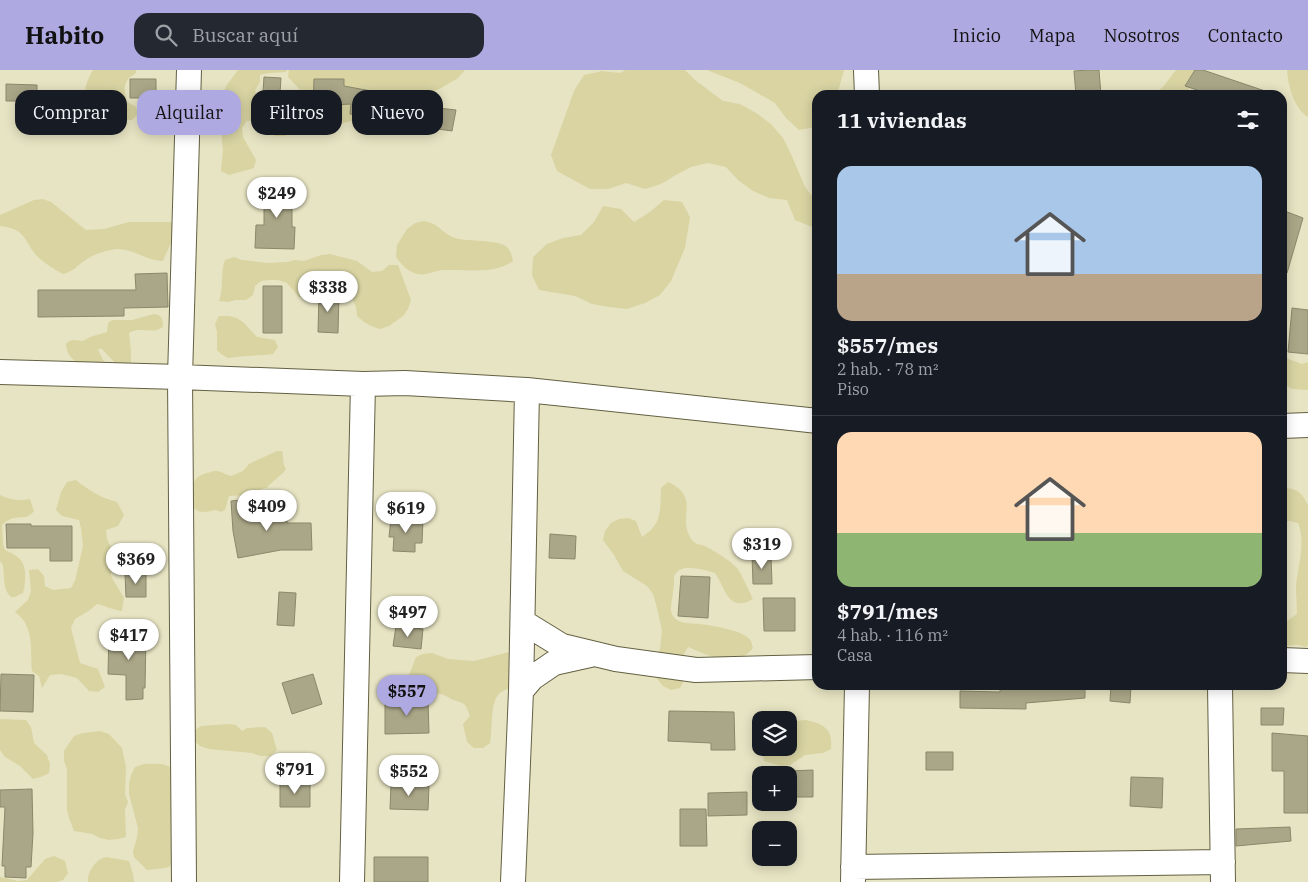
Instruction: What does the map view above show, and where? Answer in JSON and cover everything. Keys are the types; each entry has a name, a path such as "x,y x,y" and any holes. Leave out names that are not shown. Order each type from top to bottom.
{"street":[{"path":"184,882 180,377 189,70"},
{"path":"866,70 867,90"},
{"path":"0,372 363,384 405,383 527,390 812,420"},
{"path":"352,882 363,384"},
{"path":"513,882 522,690 527,390"},
{"path":"1287,426 1308,425"},
{"path":"523,622 562,646 616,659 696,670 812,667"},
{"path":"522,690 532,678 554,663 594,654"},
{"path":"1287,660 1308,661"},
{"path":"857,690 853,874 1223,872 1220,690"}],"shaded area":[{"path":"93,70 136,70 136,73 126,82 125,90 86,90"},
{"path":"238,70 287,70 286,72 260,75 260,82 255,90 251,90 251,121 247,121 242,128 243,137 256,160 254,168 229,175 221,171 223,151 222,135 241,135 241,90 224,90"},
{"path":"289,70 465,70 458,78 437,90 352,90 352,121 342,123 342,90 300,90 288,77"},
{"path":"625,70 685,70 723,101 740,104 771,124 783,138 805,187 812,196 812,227 795,220 787,200 769,198 753,191 738,180 726,167 708,163 691,167 661,184 645,189 626,183 608,189 590,189 557,171 551,155 574,91 584,75 602,71 620,73"},
{"path":"707,70 844,70 838,90 812,90 812,128 799,130 786,118 775,103 740,83"},
{"path":"1176,70 1205,70 1188,90 1159,90"},
{"path":"1287,70 1308,70 1308,117 1295,102"},
{"path":"127,102 135,106 137,110 137,115 132,120 127,119"},
{"path":"43,199 51,202 86,230 104,229 129,222 174,222 176,239 170,245 163,261 117,249 94,255 63,274 39,258 20,233 16,230 0,226 0,215 34,200"},
{"path":"664,200 682,202 690,217 685,248 671,281 660,295 645,303 627,309 592,304 575,296 539,290 532,275 533,257 547,244 563,238 581,235 594,222 603,206 621,209 634,222"},
{"path":"424,221 434,224 455,238 502,244 509,250 513,261 489,270 444,270 427,274 413,273 396,257 397,245 407,229 415,223"},
{"path":"330,254 357,261 372,272 382,271 389,265 398,265 411,300 403,316 389,326 380,329 371,326 357,316 356,307 346,289 319,286 311,289 308,298 299,297 287,283 278,280 261,281 255,286 253,295 246,300 219,301 225,260 234,257 242,260 268,263 287,262 295,260 304,261"},
{"path":"154,314 162,318 163,327 155,330 138,330 129,333 131,364 117,365 101,348 98,350 108,369 77,363 68,352 66,344 69,341 83,341 107,332 110,321 132,320"},
{"path":"219,316 237,318 257,337 275,340 278,347 273,354 228,358 217,350 215,324"},
{"path":"1287,358 1302,364 1308,362 1308,390 1292,389 1287,386"},
{"path":"277,451 282,451 286,469 267,488 261,489 261,498 257,501 247,497 229,496 225,510 221,512 214,510 202,512 191,507 193,483 199,476 216,471 231,476 243,471 249,464"},
{"path":"76,480 95,493 117,502 124,515 118,526 106,530 107,539 112,549 111,576 124,598 122,611 97,604 75,619 71,628 80,663 98,669 105,687 98,692 89,691 77,678 61,674 50,675 42,688 39,676 32,671 29,631 26,624 15,612 28,600 31,591 29,570 38,569 44,576 45,586 53,590 71,588 75,581 83,546 79,520 62,516 56,510 61,492 67,482"},
{"path":"668,482 678,488 686,500 687,528 691,539 718,553 737,568 753,599 745,603 733,601 725,592 715,573 702,569 687,568 676,573 674,576 671,609 675,619 735,631 748,637 753,648 746,655 730,660 713,657 688,647 684,654 686,668 684,680 680,688 671,690 663,686 655,676 656,658 660,649 662,630 653,594 647,586 623,571 603,540 605,531 611,523 619,519 628,518 636,521 642,537 649,532 654,527 659,516 661,488"},
{"path":"1287,488 1300,493 1308,505 1308,644 1306,647 1287,646 1287,621 1297,614 1296,586 1301,554 1301,538 1298,523 1287,521"},
{"path":"0,495 15,500 30,499 34,511 27,517 12,518 2,525 5,550 20,559 24,568 25,583 23,593 15,597 11,597 6,589 3,567 0,562"},
{"path":"509,652 518,653 517,685 501,692 497,696 493,708 490,743 483,748 474,748 467,742 463,724 470,716 464,704 440,694 408,692 406,683 416,657 423,654 432,653 448,659 474,661"},
{"path":"0,719 26,720 31,727 34,743 47,755 50,764 49,773 33,779 20,766 5,757 0,750"},
{"path":"806,720 818,723 826,729 829,732 831,749 823,753 805,755 790,765 781,766 764,761 763,756 797,756 797,721"},
{"path":"236,725 242,731 247,728 265,727 272,733 277,750 270,756 261,756 252,753 209,749 200,746 193,740 194,731 201,726"},
{"path":"100,731 109,734 122,748 126,767 125,794 128,802 125,810 126,837 118,839 109,840 92,834 74,831 67,810 67,769 64,761 64,751 74,736"},
{"path":"144,764 164,765 173,770 180,853 169,867 165,868 147,870 134,857 133,852 138,828 129,794 129,784 135,767"},
{"path":"54,856 65,861 68,873 63,880 57,882 0,882 0,877 18,881 27,880 45,859"},
{"path":"106,857 129,861 134,882 88,882 93,866 99,860"}],"building":[{"path":"1099,70 1101,90 1076,90 1074,71"},
{"path":"1195,70 1203,70 1262,90 1197,90 1185,86"},
{"path":"264,77 281,78 280,90 263,90"},
{"path":"130,79 156,79 156,90 137,90 137,98 130,98"},
{"path":"314,79 344,79 344,86 366,90 352,90 352,114 350,114 351,104 342,104 342,90 314,90"},
{"path":"6,84 37,85 37,90 15,90 15,101 6,101"},
{"path":"443,109 456,110 452,131 443,130"},
{"path":"264,184 292,184 292,227 295,227 294,249 255,248 256,225 264,225"},
{"path":"1287,212 1303,218 1287,273"},
{"path":"167,273 168,307 124,308 124,316 38,317 38,290 136,290 135,274"},
{"path":"263,286 282,286 282,333 263,333"},
{"path":"319,293 339,294 338,333 318,332"},
{"path":"1292,308 1308,310 1308,354 1288,352"},
{"path":"249,499 250,516 287,516 287,523 311,523 312,550 281,550 238,558 233,531 231,501"},
{"path":"391,518 423,520 422,543 415,543 415,552 393,551 394,537 389,537"},
{"path":"6,524 72,526 72,561 50,561 50,548 7,548"},
{"path":"550,534 576,536 575,559 549,558"},
{"path":"752,555 771,555 772,584 753,584"},
{"path":"146,573 146,597 126,597 125,574"},
{"path":"681,576 710,577 708,618 678,616"},
{"path":"279,592 296,593 294,626 277,625"},
{"path":"763,598 795,598 795,631 764,631"},
{"path":"396,626 423,629 421,649 393,646"},
{"path":"109,632 146,633 143,699 126,700 126,675 108,674"},
{"path":"1,674 34,675 33,712 0,711"},
{"path":"313,674 322,704 292,714 282,683"},
{"path":"1000,690 1085,690 1085,698 1026,703 1026,709 960,708 960,691 1000,692"},
{"path":"1111,690 1131,690 1130,703 1110,701"},
{"path":"385,699 428,700 429,733 385,734"},
{"path":"1261,708 1284,708 1283,725 1261,725"},
{"path":"669,711 734,712 735,750 711,750 711,743 668,741"},
{"path":"1272,733 1308,736 1308,813 1284,813 1284,771 1272,771"},
{"path":"926,752 953,752 953,770 926,770"},
{"path":"813,770 813,797 797,797 797,771"},
{"path":"1131,777 1163,778 1162,808 1130,806"},
{"path":"280,782 310,782 310,807 280,807"},
{"path":"391,785 429,786 428,810 390,809"},
{"path":"32,789 33,833 31,867 26,867 26,878 5,877 5,866 2,866 5,807 0,807 0,790"},
{"path":"747,792 747,815 708,816 708,793"},
{"path":"680,809 706,809 707,846 680,846"},
{"path":"1290,827 1291,841 1236,846 1236,829"},
{"path":"374,857 428,857 428,882 374,882"}]}
